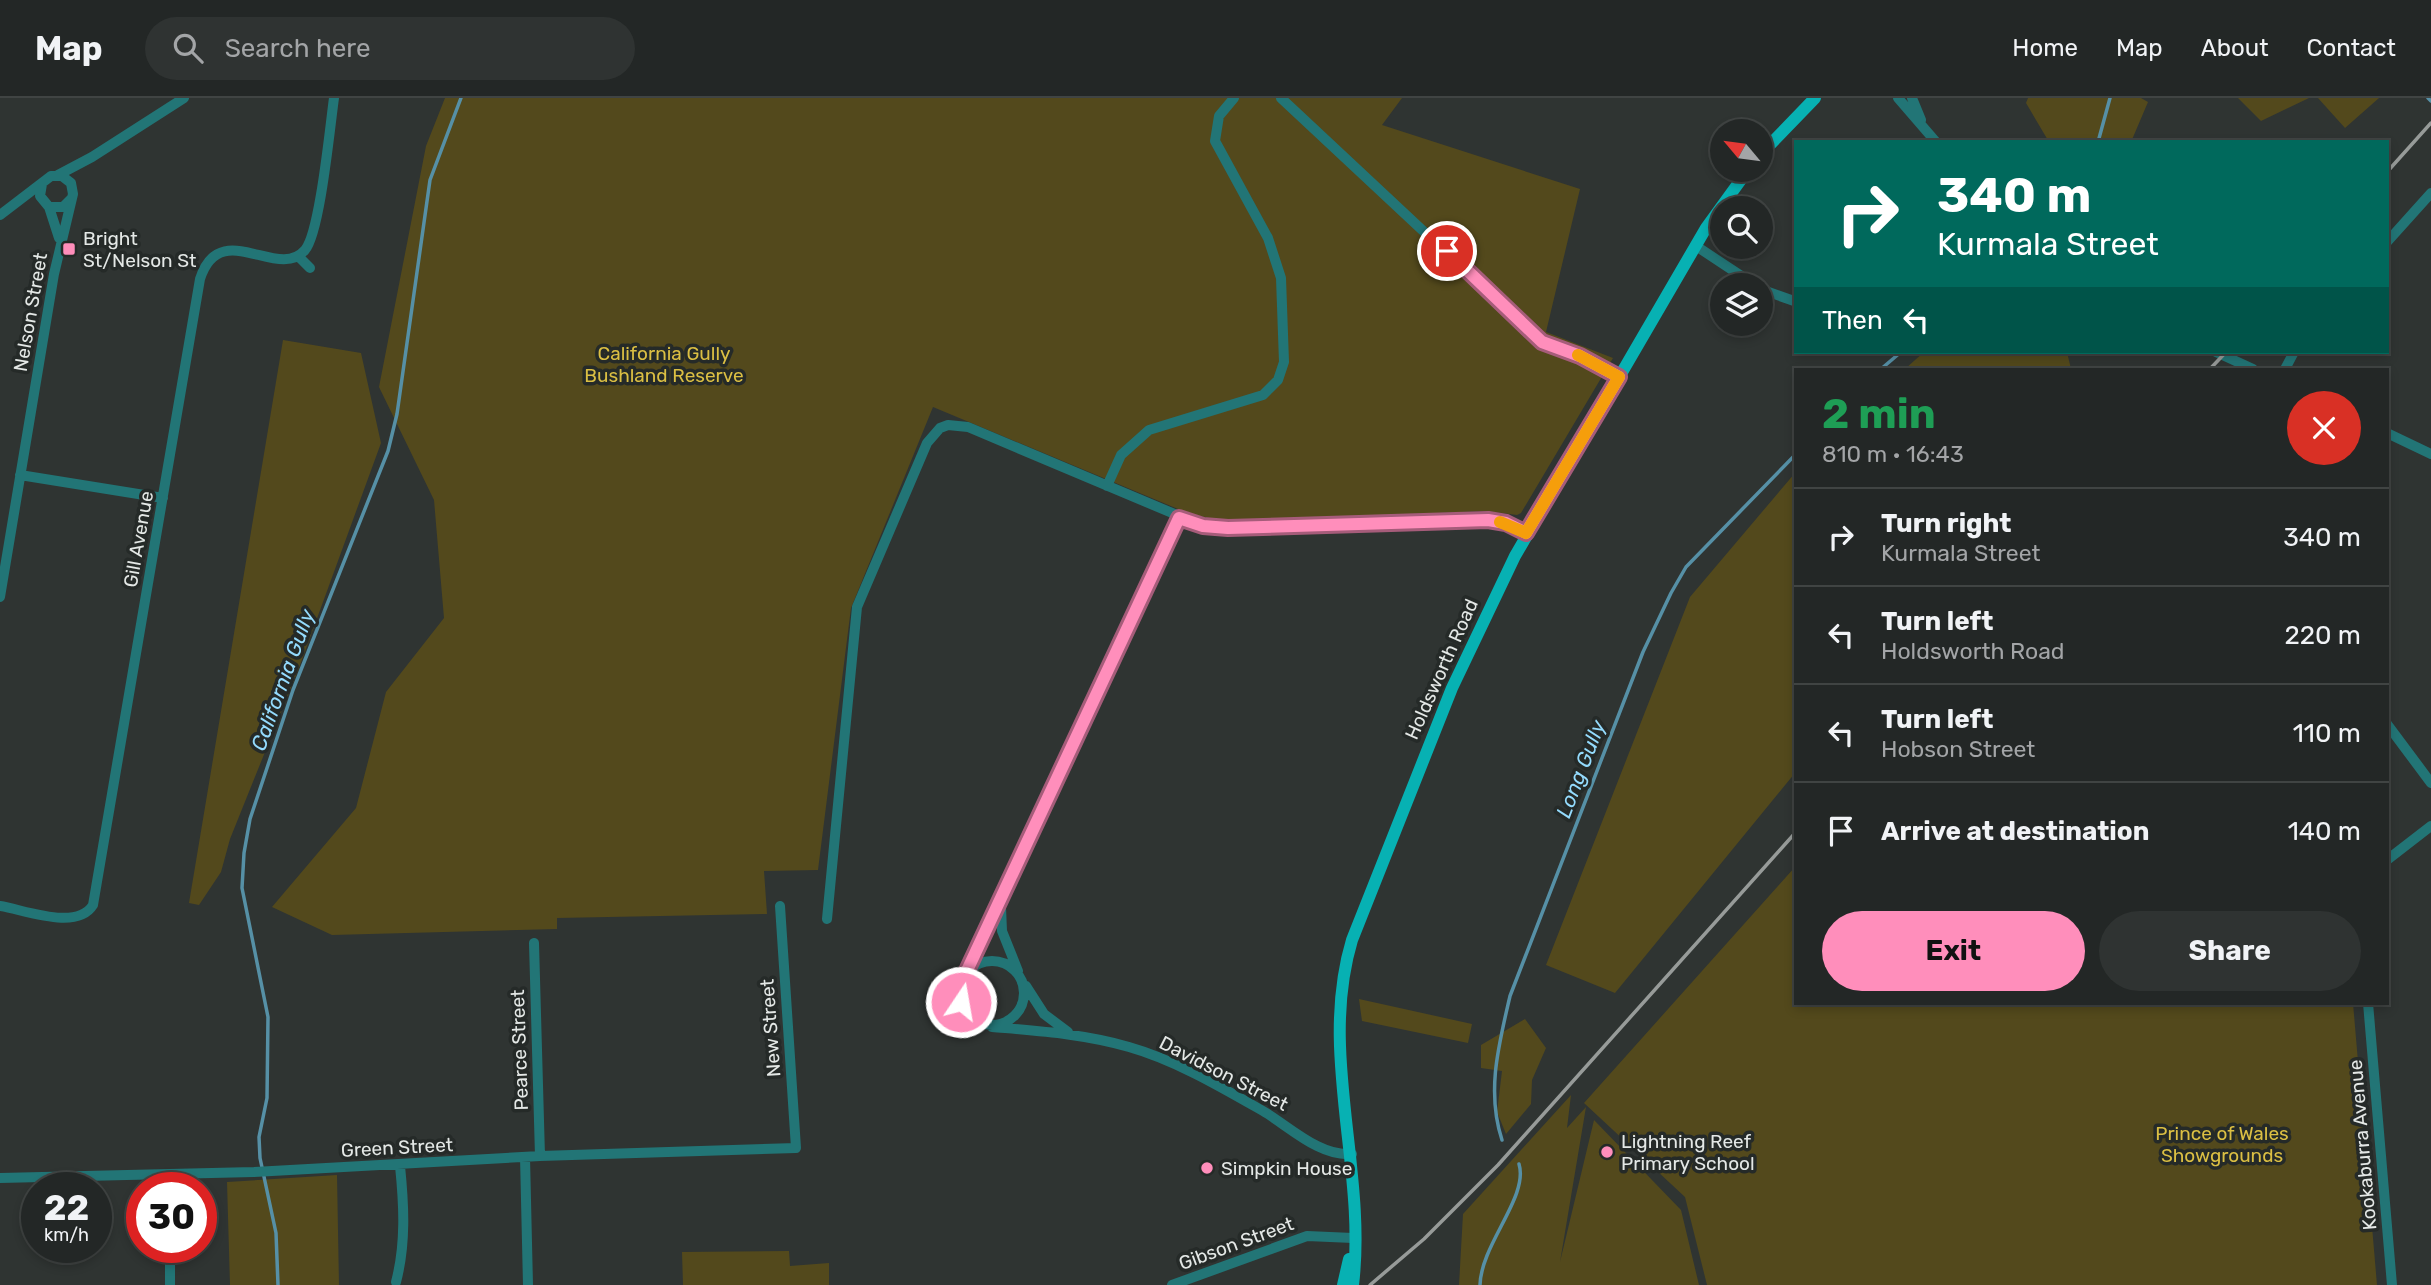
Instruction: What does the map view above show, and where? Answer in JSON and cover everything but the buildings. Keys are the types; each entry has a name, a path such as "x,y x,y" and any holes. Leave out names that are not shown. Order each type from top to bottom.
{"main road":[{"path":"1773,142 1820,99"},
{"name":"Holdsworth Road","path":"1353,1285 1352,1154 1338,1019 1348,956 1452,688 1526,533 1696,246 1740,182"},
{"name":"Holdsworth Road","path":"1343,1285 1353,1238"}],"street":[{"path":"5,212 43,182 92,157 184,98"},
{"path":"310,268 298,256 306,249 313,232 334,98"},
{"path":"1107,486 1121,455 1142,435 1263,395 1273,387 1283,369 1279,265 1215,141 1219,116 1234,98"},
{"path":"1281,98 1542,342 1580,356 1619,377"},
{"path":"1898,98 1922,122 1935,140"},
{"path":"1912,98 1922,122"},
{"name":"Nelson Street","path":"0,597 3,561 60,241 72,195 81,172 92,157"},
{"path":"5,212 31,205 63,207 72,195 67,179 58,175"},
{"path":"43,182 40,196 48,206"},
{"path":"2389,240 2431,194"},
{"name":"Nelson Street","path":"48,206 60,241"},
{"path":"1696,246 1737,273"},
{"name":"Gill Avenue","path":"0,906 71,918 89,918 97,889 202,270 212,257 227,251 280,258 298,256"},
{"path":"1773,294 1794,301"},
{"path":"2220,354 2251,368"},
{"path":"827,919 857,607 927,443 940,428 948,425 968,427 1203,526 1228,528 1488,520 1506,523 1526,533"},
{"path":"2389,434 2431,454"},
{"path":"20,475 163,498"},
{"path":"968,969 993,960 1010,965 1021,977 1025,992 1021,1007 1013,1017 992,1027 981,1025 961,1002 962,982 1004,890 1179,518"},
{"path":"2389,727 2431,783"},
{"path":"2389,858 2431,826"},
{"name":"Davidson Street","path":"1004,890 1000,920 1021,977 1050,1020 1074,1035"},
{"name":"New Street","path":"780,906 796,1148"},
{"name":"Pearce Street","path":"534,943 540,1156"},
{"name":"Kookaburra Avenue","path":"2368,1005 2392,1285"},
{"name":"Davidson Street","path":"992,1027 1074,1035 1128,1046 1158,1057 1259,1109 1322,1149 1339,1155 1352,1154"},
{"name":"Green Street","path":"217,1173 400,1166 540,1156 796,1148"},
{"path":"525,1157 528,1285"},
{"path":"395,1283 401,1259 404,1215 400,1166"},
{"name":"Green Street","path":"0,1178 126,1175"},
{"name":"Gibson Street","path":"1172,1285 1307,1236 1327,1234 1353,1238"},
{"path":"170,1263 170,1285"}],"green space":[{"name":"California Gully Bushland Reserve","path":"445,98 1402,98 1382,125 1580,189 1546,332 1613,358 1521,513 1517,515 1486,511 1312,518 1311,521 1229,522 1190,514 933,407 851,608 818,870 764,871 767,914 557,918 557,929 332,935 272,907 356,808 386,692 444,618 434,500 379,387 426,146"},
{"path":"2028,98 2141,98 2148,102 2132,140 2048,140 2026,103"},
{"path":"2238,98 2309,98 2261,121"},
{"path":"2318,98 2379,98 2345,128"},
{"path":"283,340 361,353 381,443 300,665 230,839 221,872 199,905 189,903"},
{"path":"1922,354 2067,354 2071,368 1906,368"},
{"path":"1794,474 1794,774 1615,993 1546,965 1690,597"},
{"name":"Prince of Wales Showgrounds","path":"1794,868 1794,1005 2353,1005 2377,1285 1707,1285 1685,1197 1584,1103"},
{"path":"1359,999 1472,1024 1468,1043 1362,1021"},
{"path":"1525,1019 1546,1048 1532,1080 1531,1104 1506,1134 1497,1112 1502,1071 1481,1068 1481,1045"},
{"path":"1571,1095 1567,1128 1586,1107 1560,1262 1594,1120 1681,1210 1699,1285 1459,1285 1463,1214"},
{"path":"337,1175 339,1285 230,1285 227,1182"},
{"path":"789,1251 790,1266 829,1263 829,1285 683,1285 682,1252"}],"waterway":[{"name":"California Gully","path":"278,1285 276,1233 260,1158 259,1137 267,1098 268,1017 242,888 244,853 250,819 293,690 388,451 397,414 430,180 461,98"},
{"name":"Long Gully","path":"2099,140 2110,98"},
{"path":"2428,98 2431,101"},
{"name":"Long Gully","path":"1882,368 1899,354"},
{"name":"Long Gully","path":"1502,1140 1497,1122 1495,1086 1498,1050 1510,996 1643,652 1686,567 1794,456"},
{"name":"Long Gully","path":"1480,1285 1488,1253 1517,1191 1519,1164"}],"railway":[{"path":"2389,170 2431,123"},
{"path":"2211,368 2224,354"},
{"path":"1370,1285 1424,1239 1498,1165 1794,834"}],"slow traffic":[{"path":"1500,522 1526,533 1619,377 1578,355"}],"place":[{"name":"Bright St/Nelson St","path":"69,249"},
{"name":"Lightning Reef Primary School","path":"1607,1152"},
{"name":"Simpkin House","path":"1207,1168"}],"route":[{"path":"961,1002 960,991 964,977 1179,518 1203,526 1228,528 1488,520 1506,523 1526,533 1619,377 1580,356 1542,342 1447,251"}]}
